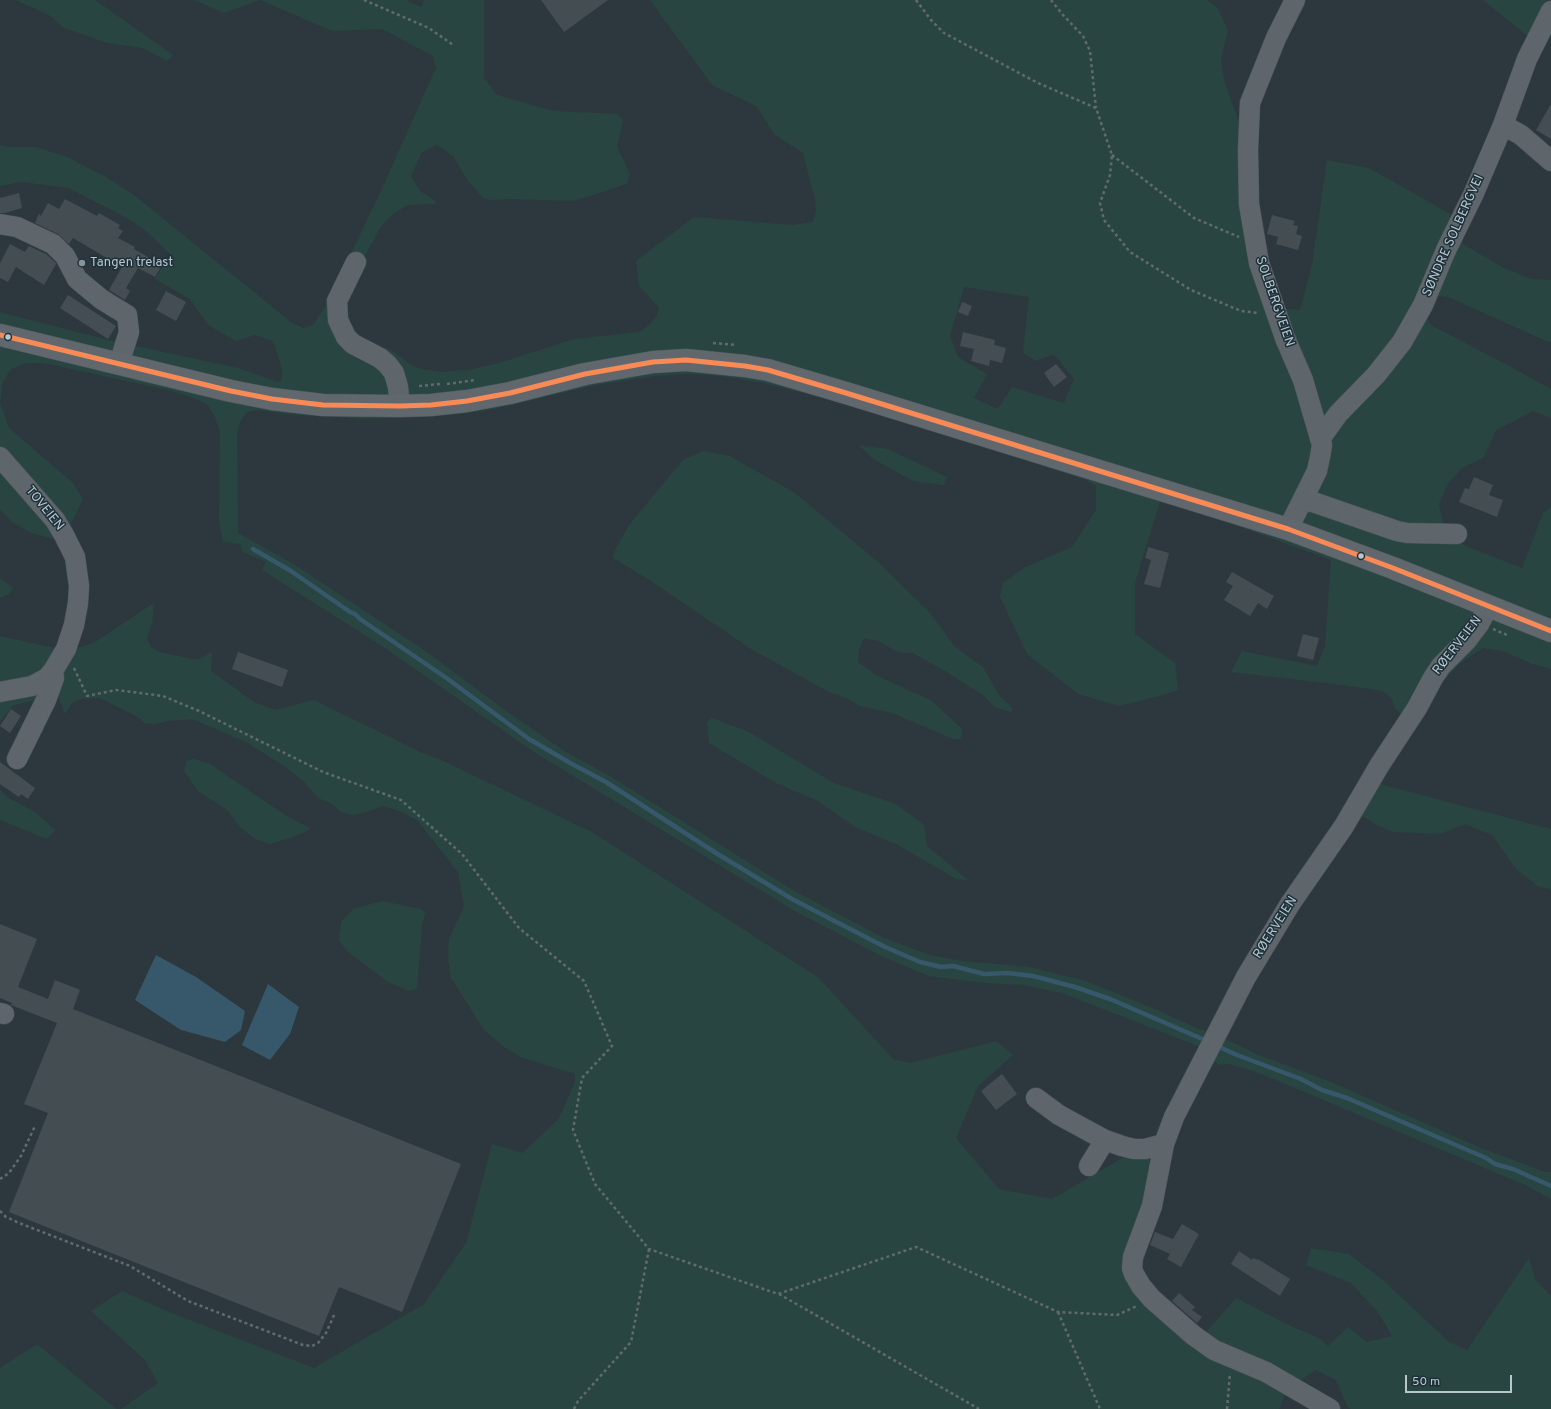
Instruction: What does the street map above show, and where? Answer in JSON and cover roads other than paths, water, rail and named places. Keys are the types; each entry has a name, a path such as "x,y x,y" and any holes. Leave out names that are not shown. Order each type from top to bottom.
{"main road":[{"name":"RØERVEIEN","path":"0,335 231,392 323,405 399,397 431,405 467,401 510,393 585,374 653,362 686,360 724,363 768,370 1288,529 1350,551 1551,631"}],"street":[{"name":"SOLBERGVEIEN","path":"1288,529 1319,464 1322,445 1303,380 1259,263 1249,204 1248,150 1250,102 1294,0"},
{"name":"SØNDRE SOLBERGVEI","path":"1320,439 1338,414 1376,375 1402,342 1423,305 1446,250 1474,192 1503,125 1527,59 1551,11"},
{"path":"1503,125 1521,135 1551,162"},
{"path":"0,224 17,227 53,244 65,256 77,279 101,299 127,315 129,332 123,351"},
{"path":"356,262 337,301 336,311 341,330 353,344 380,358 388,366 394,373 399,397"},
{"name":"TOVEIEN","path":"0,456 55,520 75,557 79,586 74,625 66,649 54,671 47,678 32,686 0,692"},
{"path":"1302,501 1313,502 1407,534 1457,534"},
{"name":"RØERVEIEN","path":"1330,1409 1266,1372 1214,1350 1203,1343 1152,1299 1137,1280 1132,1268 1132,1261 1134,1251 1152,1206 1164,1144 1180,1102 1246,977 1290,904 1344,826 1379,766 1417,708 1437,672 1467,640 1488,606"},
{"path":"17,759 46,700 54,678 54,671"},
{"path":"1036,1098 1059,1115 1106,1140 1122,1146 1134,1149 1164,1144"},
{"path":"1089,1166 1106,1140"}],"water":[{"path":"156,955 196,977 245,1011 241,1030 225,1042 181,1030 135,1000"},
{"path":"268,984 299,1007 290,1034 270,1060 242,1045"}],"waterway":[{"path":"253,549 291,571 355,614 360,619 445,677 529,739 606,782 716,853 792,899 885,947 920,962 941,967 953,966 984,974 1008,973 1033,976 1075,987 1110,999 1207,1041"},
{"path":"1217,1046 1301,1079 1322,1090 1347,1098 1486,1158 1495,1164 1513,1169 1551,1186"}],"place":[{"name":"Tangen trelast","path":"82,263"}]}
